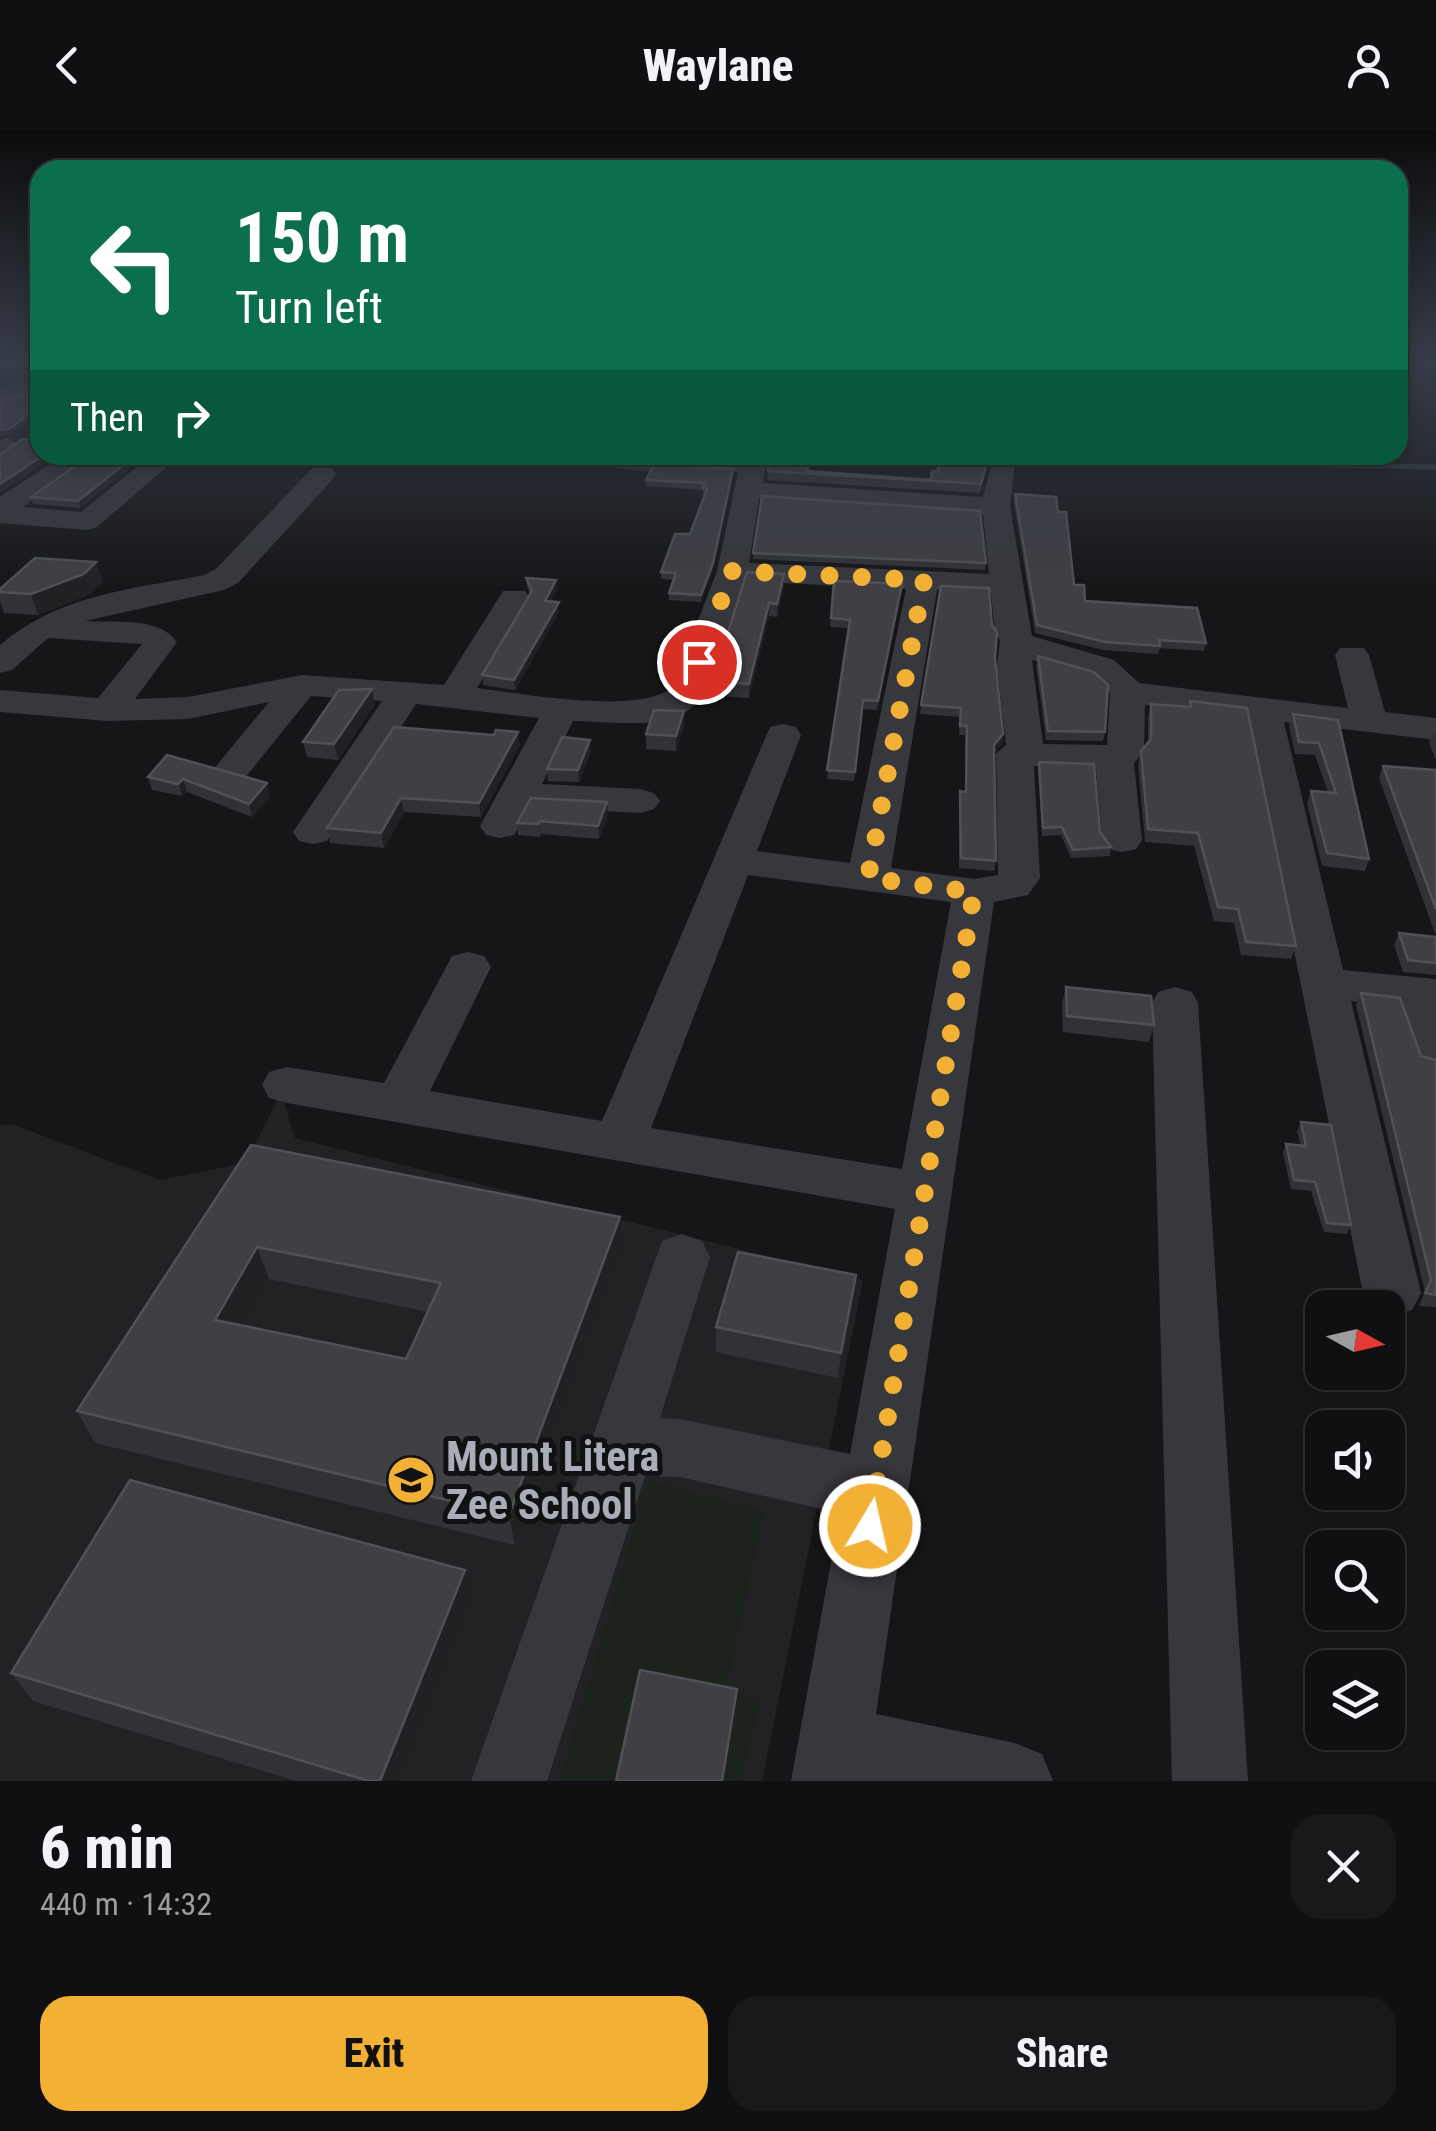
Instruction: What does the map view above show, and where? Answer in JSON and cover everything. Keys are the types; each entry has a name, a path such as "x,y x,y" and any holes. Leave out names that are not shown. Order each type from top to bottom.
{"street":[{"path":"0,512 68,465"},
{"path":"0,512 88,521 157,465"},
{"path":"700,465 996,506"},
{"path":"1002,465 996,506 1016,641 1014,666 1026,754"},
{"path":"0,700 107,710 188,708 302,685 456,696 562,710 647,711 682,700 732,571 752,470"},
{"path":"0,663 40,628 91,607 213,583 227,576 322,474"},
{"path":"732,571 1008,584"},
{"path":"868,878 924,580"},
{"path":"456,696 514,598"},
{"path":"40,628 152,635 160,642 107,710"},
{"path":"734,860 974,892 1013,886 1019,878 1015,754 1114,757 1125,752 1128,692 1119,675 1091,661 1016,641"},
{"path":"1352,654 1370,722"},
{"path":"231,771 302,685"},
{"path":"312,832 405,692"},
{"path":"1128,692 1436,729"},
{"path":"1263,709 1391,1290"},
{"path":"562,710 508,810 640,802"},
{"path":"619,1142 783,734"},
{"path":"1114,757 1122,840"},
{"path":"974,892 832,1762 1014,1781"},
{"path":"399,1104 468,967"},
{"path":"1322,983 1427,993 1436,1054"},
{"path":"1175,1002 1210,1781"},
{"path":"288,1085 923,1194"},
{"path":"509,1781 682,1257"},
{"path":"612,1472 628,1447 652,1445 876,1490"}],"shaded area":[{"name":"Mount Litera Zee School","path":"281,1093 295,1138 863,1280 762,1781 0,1781 0,1125 12,1124 160,1180 246,1163"},
{"path":"648,1481 764,1511 726,1691 760,1700 741,1781 559,1781"}],"building":[{"path":"22,439 30,439 30,464 0,484 0,455"},
{"path":"77,465 123,465 78,501 31,497"},
{"path":"644,465 733,469 713,563 701,595 669,593 676,573 661,572 675,534 690,534 707,489 703,488 705,483 646,480 653,466"},
{"path":"769,465 808,465 807,471 931,480 938,465 986,465 981,484 768,471"},
{"path":"1015,494 1056,497 1058,512 1066,512 1074,585 1084,585 1085,601 1197,608 1206,643 1159,640 1160,646 1105,642 1037,625"},
{"path":"762,496 980,511 986,563 753,553"},
{"path":"35,558 96,562 84,574 31,594 0,592"},
{"path":"747,572 784,574 777,604 769,603 749,684 706,681 725,642"},
{"path":"526,578 556,580 545,601 559,602 514,680 482,675 532,591"},
{"path":"834,581 902,584 878,701 863,700 855,772 827,770 850,620 831,618"},
{"path":"941,586 989,588 992,625 997,632 995,658 1003,734 994,745 996,861 961,858 960,791 966,792 967,726 960,726 961,708 921,705"},
{"path":"1038,656 1094,672 1108,685 1105,732 1048,731"},
{"path":"372,689 334,744 303,742 339,690"},
{"path":"1190,701 1247,708 1296,946 1246,942 1238,909 1218,907 1198,833 1148,829 1141,751 1151,739 1151,704 1191,707"},
{"path":"654,710 684,711 676,736 646,734"},
{"path":"1293,714 1338,720 1369,859 1327,853 1311,791 1336,793 1319,743 1299,742"},
{"path":"394,727 494,735 496,730 518,732 479,803 401,798 381,833 327,828"},
{"path":"562,737 590,740 578,770 547,769"},
{"path":"167,755 267,783 249,804 183,779 178,784 148,777"},
{"path":"1039,762 1094,764 1100,832 1111,847 1073,850 1062,827 1043,828"},
{"path":"1383,766 1436,770 1436,909"},
{"path":"531,798 607,802 598,826 517,823"},
{"path":"1399,933 1436,937 1436,963 1408,960"},
{"path":"1066,987 1151,996 1154,1025 1067,1016"},
{"path":"1361,993 1400,998 1421,1056 1436,1060 1436,1295 1425,1293 1431,1280"},
{"path":"1301,1122 1331,1125 1351,1225 1327,1223 1315,1182 1294,1180 1286,1144 1306,1146"},
{"path":"251,1145 620,1217 509,1515 77,1411","holes":["257,1247 441,1283 406,1359 215,1320"]},
{"path":"738,1252 856,1275 841,1353 716,1327"},
{"path":"130,1480 465,1570 380,1781 369,1781 11,1673"},
{"path":"640,1670 737,1689 722,1781 616,1781"}],"waterway":[{"path":"1320,465 1436,467"}],"place":[{"name":"Mount Litera Zee School","path":"411,1480"}],"route":[{"path":"699,662 732,571 924,580 868,878 974,892 870,1526"}]}
